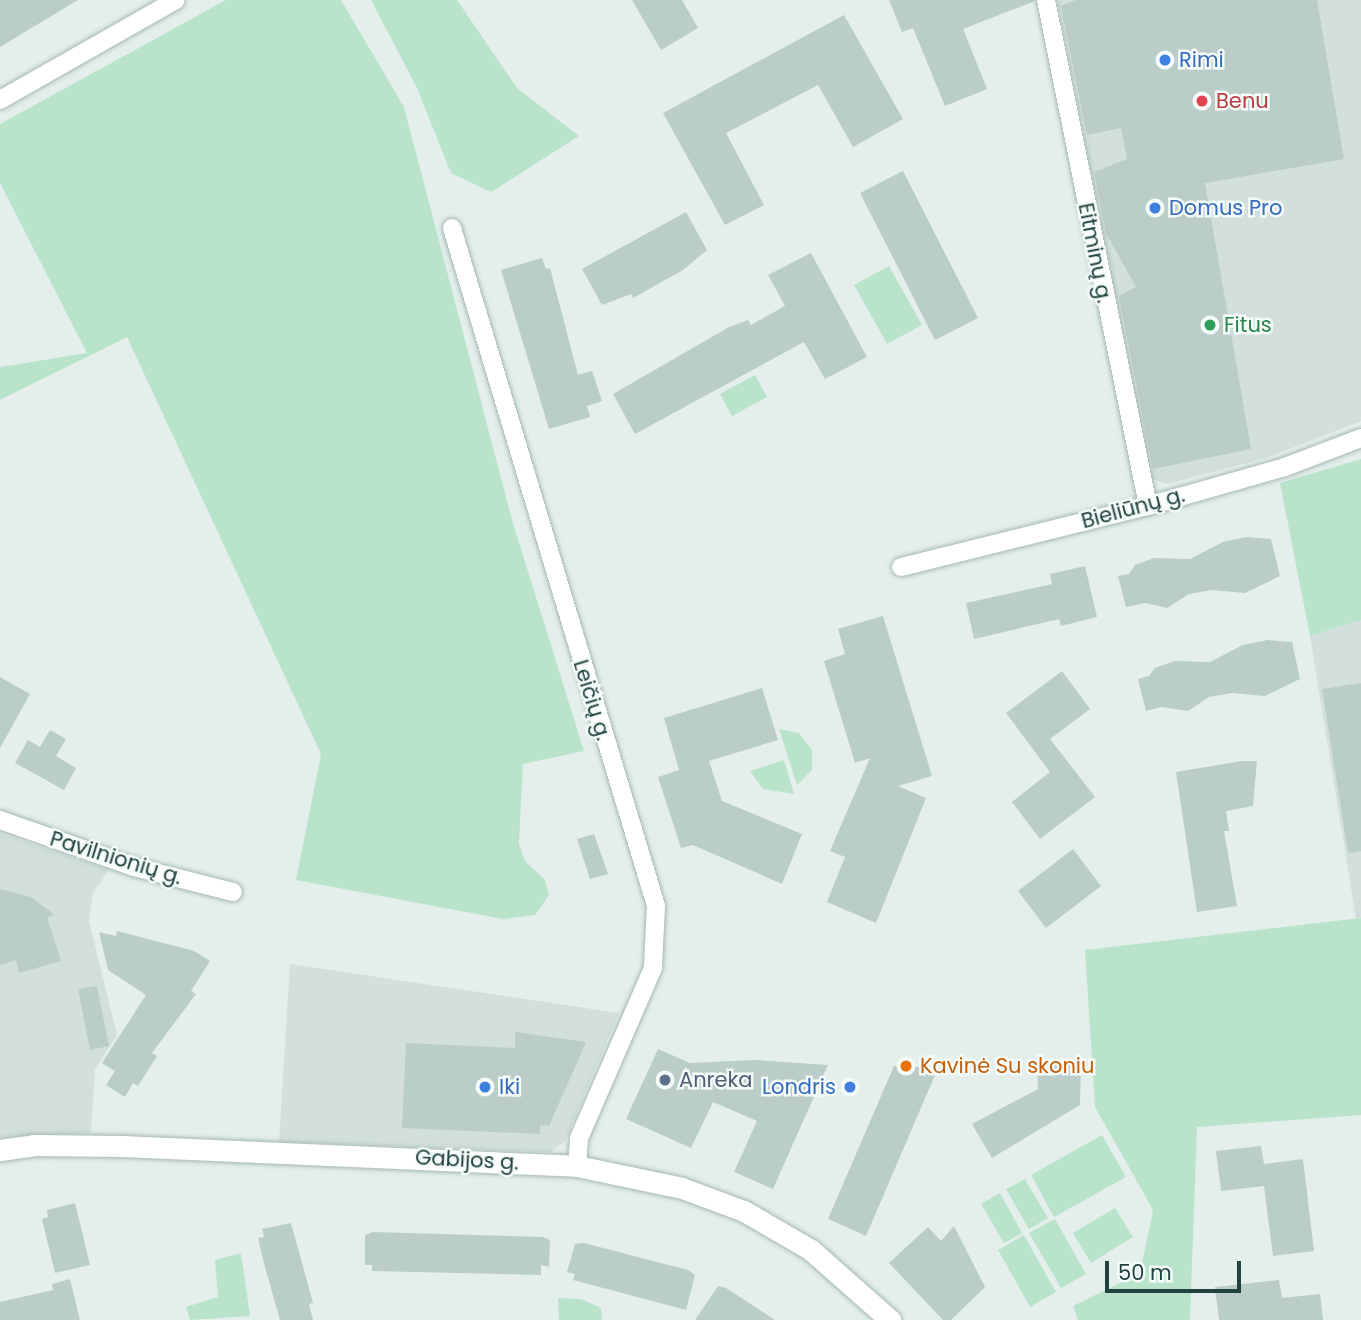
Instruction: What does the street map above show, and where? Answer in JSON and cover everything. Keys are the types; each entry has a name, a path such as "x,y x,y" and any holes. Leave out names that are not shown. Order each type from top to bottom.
{"street":[{"path":"0,100 176,0"},
{"name":"Eitminų g.","path":"1046,0 1148,506"},
{"name":"Leičių g.","path":"452,228 656,906 653,968 579,1138 577,1166"},
{"name":"Bieliūnų g.","path":"901,567 1148,506 1285,467 1361,438"},
{"name":"Pavilnionių g.","path":"0,820 90,854 233,892"},
{"name":"Gabijos g.","path":"0,1150 34,1145 122,1146 577,1166 682,1188 744,1211 811,1250 890,1320"}],"shaded area":[{"path":"1057,0 1361,0 1361,421 1266,458 1167,484 1152,479"},
{"path":"1361,620 1361,918 1356,919 1310,636"},
{"path":"0,833 109,870 93,893 89,921 117,1035 95,1069 91,1133 0,1137"},
{"path":"290,964 619,1013 565,1141 551,1152 279,1142"}],"green space":[{"path":"226,0 341,0 404,107 512,520 584,751 523,764 519,844 525,861 545,880 549,895 535,915 503,919 296,880 321,754 127,337 0,400 0,367 87,353 0,183 0,124"},
{"path":"371,0 457,0 517,88 579,136 491,192 451,173 417,88"},
{"path":"889,266 922,325 887,344 854,285"},
{"path":"755,375 767,397 732,416 720,394"},
{"path":"1361,459 1361,620 1310,636 1280,483"},
{"path":"779,729 799,733 812,750 812,770 797,785"},
{"path":"784,760 794,794 763,789 750,771"},
{"path":"1361,918 1361,1115 1197,1127 1190,1320 1078,1320 1073,1306 1140,1273 1153,1210 1095,1107 1085,950"},
{"path":"1102,1135 1126,1177 1054,1217 1031,1175"},
{"path":"1025,1179 1048,1218 1029,1229 1006,1189"},
{"path":"1000,1193 1022,1233 1004,1243 981,1204"},
{"path":"1115,1208 1133,1237 1091,1263 1073,1233"},
{"path":"1055,1219 1086,1274 1061,1288 1029,1233"},
{"path":"1024,1235 1056,1292 1030,1307 998,1250"},
{"path":"241,1253 250,1316 190,1320 186,1307 218,1297 215,1260"},
{"path":"558,1298 581,1299 601,1308 602,1320 559,1320"}],"building":[{"path":"0,0 78,0 0,47"},
{"path":"632,0 682,0 698,28 661,50"},
{"path":"889,0 1035,1 963,29 987,89 945,106 913,28 902,32"},
{"name":"Domus Pro","path":"1076,0 1317,0 1344,159 1205,183 1251,449 1153,469 1119,296 1136,287 1106,233 1094,172 1127,159 1121,128 1087,135 1061,6"},
{"path":"844,15 903,119 853,147 818,85 726,133 764,205 725,225 663,113"},
{"path":"903,171 978,318 935,340 860,193"},
{"path":"686,212 707,250 683,270 633,298 631,294 602,305 582,269"},
{"path":"811,253 867,357 825,379 804,342 635,434 613,394 729,327 748,320 751,325 785,306 768,275"},
{"path":"542,258 546,269 550,268 578,375 592,371 602,401 587,406 590,417 549,429 501,270"},
{"path":"1247,537 1271,539 1280,576 1245,593 1212,590 1189,594 1167,608 1145,603 1126,607 1118,576 1129,574 1135,565 1154,558 1190,559 1223,542"},
{"path":"1085,566 1097,617 1061,626 1059,619 974,639 966,603 1052,584 1050,574"},
{"path":"883,616 932,776 898,786 926,798 876,923 827,902 845,857 830,851 870,758 855,763 824,661 845,654 838,629"},
{"path":"1268,640 1292,642 1300,679 1265,696 1232,693 1209,697 1188,711 1162,707 1146,711 1138,679 1149,676 1155,668 1175,661 1210,662 1243,645"},
{"path":"1062,671 1090,709 1050,739 1095,797 1040,839 1012,802 1050,772 1006,713"},
{"path":"0,677 30,694 0,748"},
{"path":"1361,683 1361,851 1348,853 1322,689"},
{"path":"762,688 778,740 709,761 722,801 802,834 782,884 693,845 681,848 658,777 679,770 664,718"},
{"path":"50,730 66,739 56,756 76,768 64,790 15,763 28,740 40,747"},
{"path":"1257,761 1253,806 1226,811 1229,831 1224,831 1237,906 1197,912 1176,772"},
{"path":"594,834 608,874 590,879 577,839"},
{"path":"1073,849 1101,886 1046,928 1018,891"},
{"path":"0,889 31,897 55,915 47,917 61,961 19,973 16,960 0,965"},
{"path":"117,931 194,951 210,961 191,991 196,994 152,1053 157,1056 138,1086 133,1083 125,1097 106,1085 115,1071 102,1063 146,995 108,970 99,932 116,936"},
{"path":"97,986 109,1046 90,1050 78,989"},
{"name":"Iki","path":"515,1032 586,1042 549,1126 540,1125 540,1134 402,1128 406,1043 515,1048"},
{"path":"658,1049 690,1063 756,1060 828,1065 773,1189 734,1172 757,1121 713,1102 691,1148 626,1119"},
{"path":"1037,1064 1081,1064 1080,1105 992,1158 972,1124 1038,1089"},
{"path":"894,1066 938,1068 866,1236 828,1219"},
{"path":"1261,1146 1264,1164 1303,1159 1314,1251 1273,1256 1264,1186 1221,1191 1216,1151"},
{"path":"75,1203 90,1265 55,1273 42,1219 48,1217 47,1210"},
{"path":"291,1223 313,1303 309,1304 313,1320 280,1320 258,1238 264,1237 262,1229"},
{"path":"954,1226 985,1287 951,1320 943,1320 889,1263 928,1227 941,1241"},
{"path":"373,1232 543,1237 550,1240 549,1267 541,1265 541,1275 372,1271 372,1265 365,1265 365,1235"},
{"path":"584,1243 688,1270 695,1275 686,1310 573,1280 575,1274 567,1272 575,1244"},
{"path":"70,1279 80,1320 0,1320 0,1302 53,1290 52,1284"},
{"path":"1279,1280 1282,1298 1320,1294 1323,1320 1219,1320 1215,1287"},
{"path":"718,1286 726,1288 775,1320 695,1320"}],"place":[{"name":"Rimi","path":"1165,60"},
{"name":"Benu","path":"1202,101"},
{"name":"Domus Pro","path":"1155,208"},
{"name":"Fitus","path":"1210,325"},
{"name":"Kavinė Su skoniu","path":"906,1066"},
{"name":"Anreka","path":"665,1080"},
{"name":"Iki","path":"485,1087"},
{"name":"Londris","path":"850,1087"}]}
